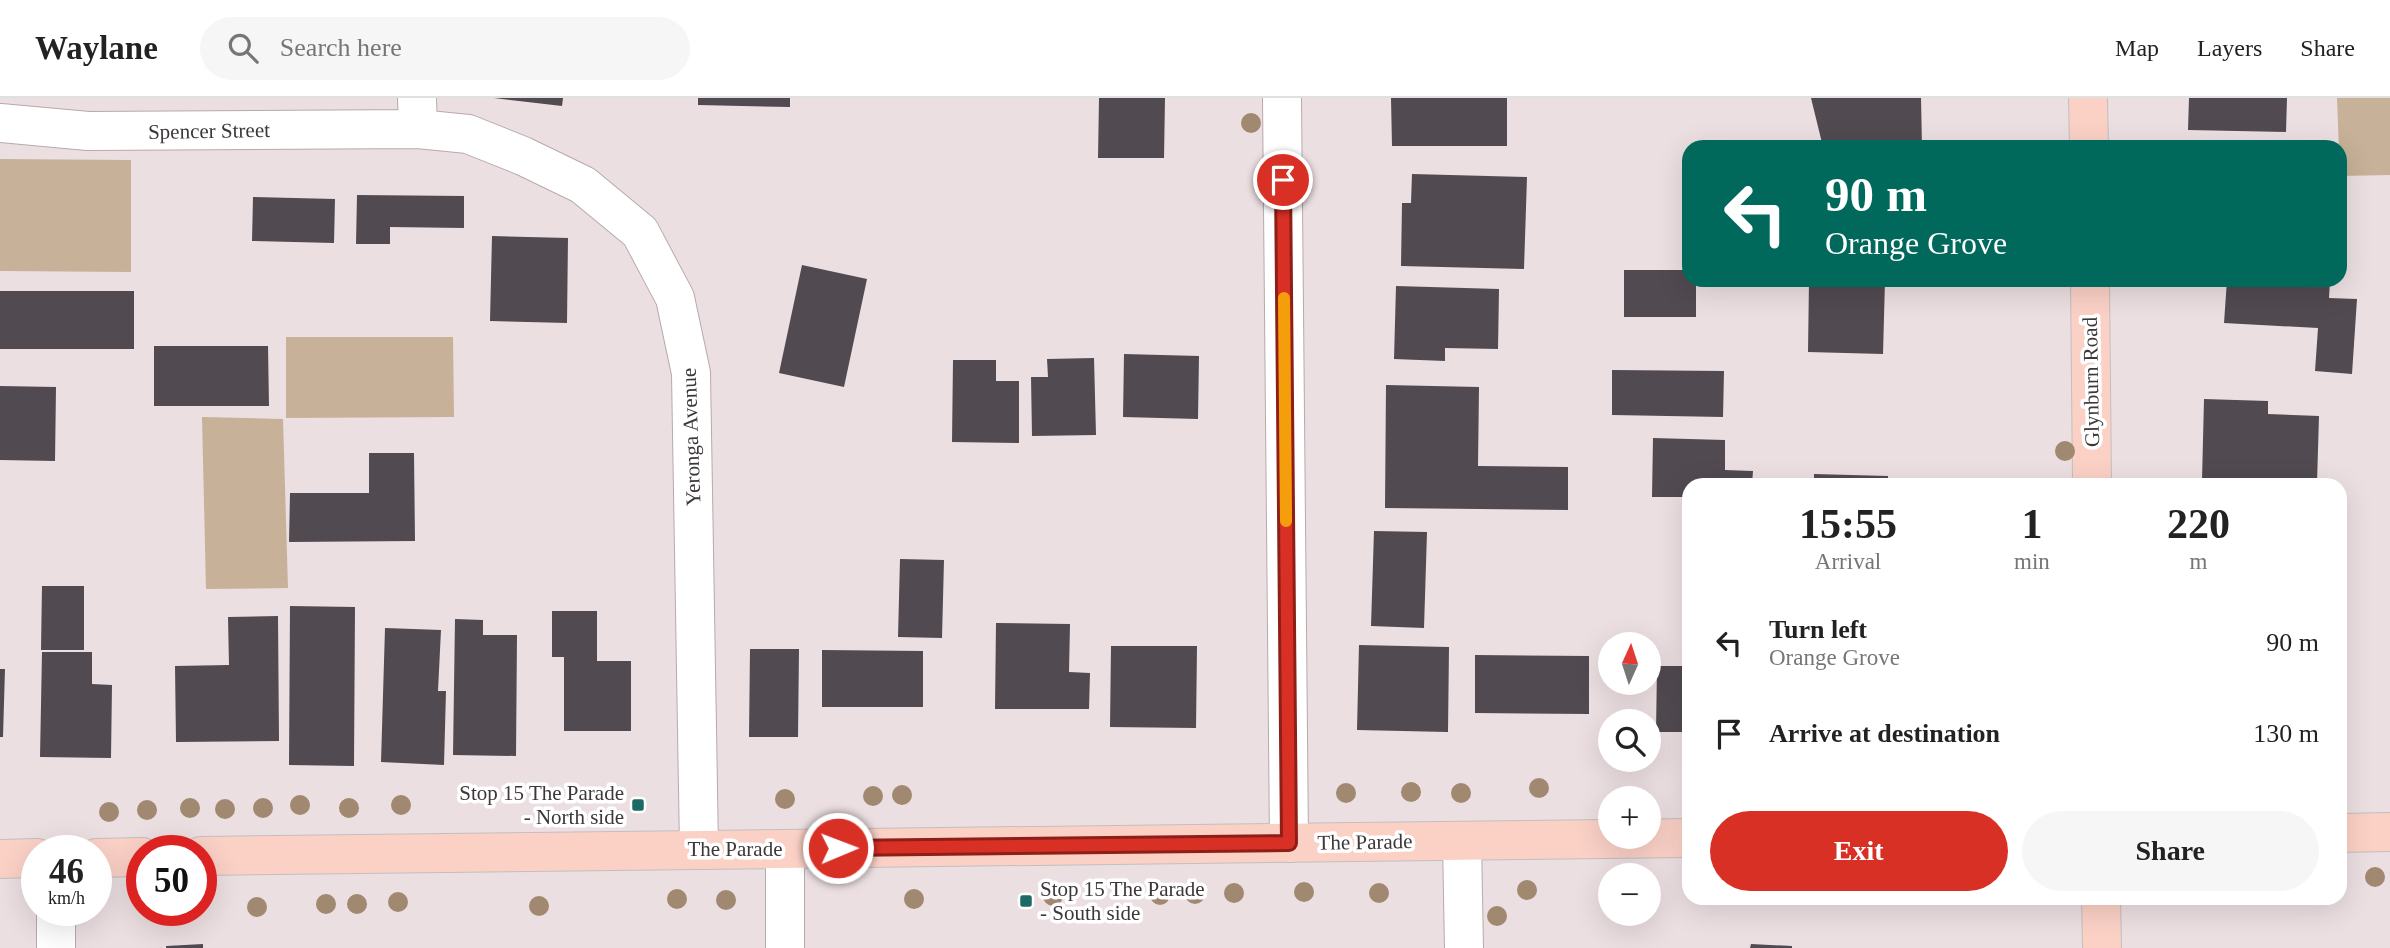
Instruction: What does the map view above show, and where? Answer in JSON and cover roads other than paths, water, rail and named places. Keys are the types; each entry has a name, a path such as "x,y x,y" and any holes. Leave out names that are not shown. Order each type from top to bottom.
{"main road":[{"path":"2088,98 2089,140"},
{"name":"Glynburn Road","path":"2090,287 2092,478"},
{"path":"2347,833 2390,832"},
{"name":"The Parade","path":"217,856 1682,838"},
{"path":"0,859 21,859"},
{"path":"2101,905 2102,948"}],"street":[{"path":"1282,98 1289,843"},
{"name":"Spencer Street","path":"0,123 100,131 418,113"},
{"name":"Yeronga Avenue","path":"418,113 583,186 640,232 675,298 691,373 699,848"},
{"path":"1462,841 1464,948"},
{"path":"785,849 785,948"},
{"path":"56,926 57,948"}],"place":[{"name":"Stop 15 The Parade - North side","path":"638,805"},
{"name":"Stop 15 The Parade - South side","path":"1026,901"}]}
